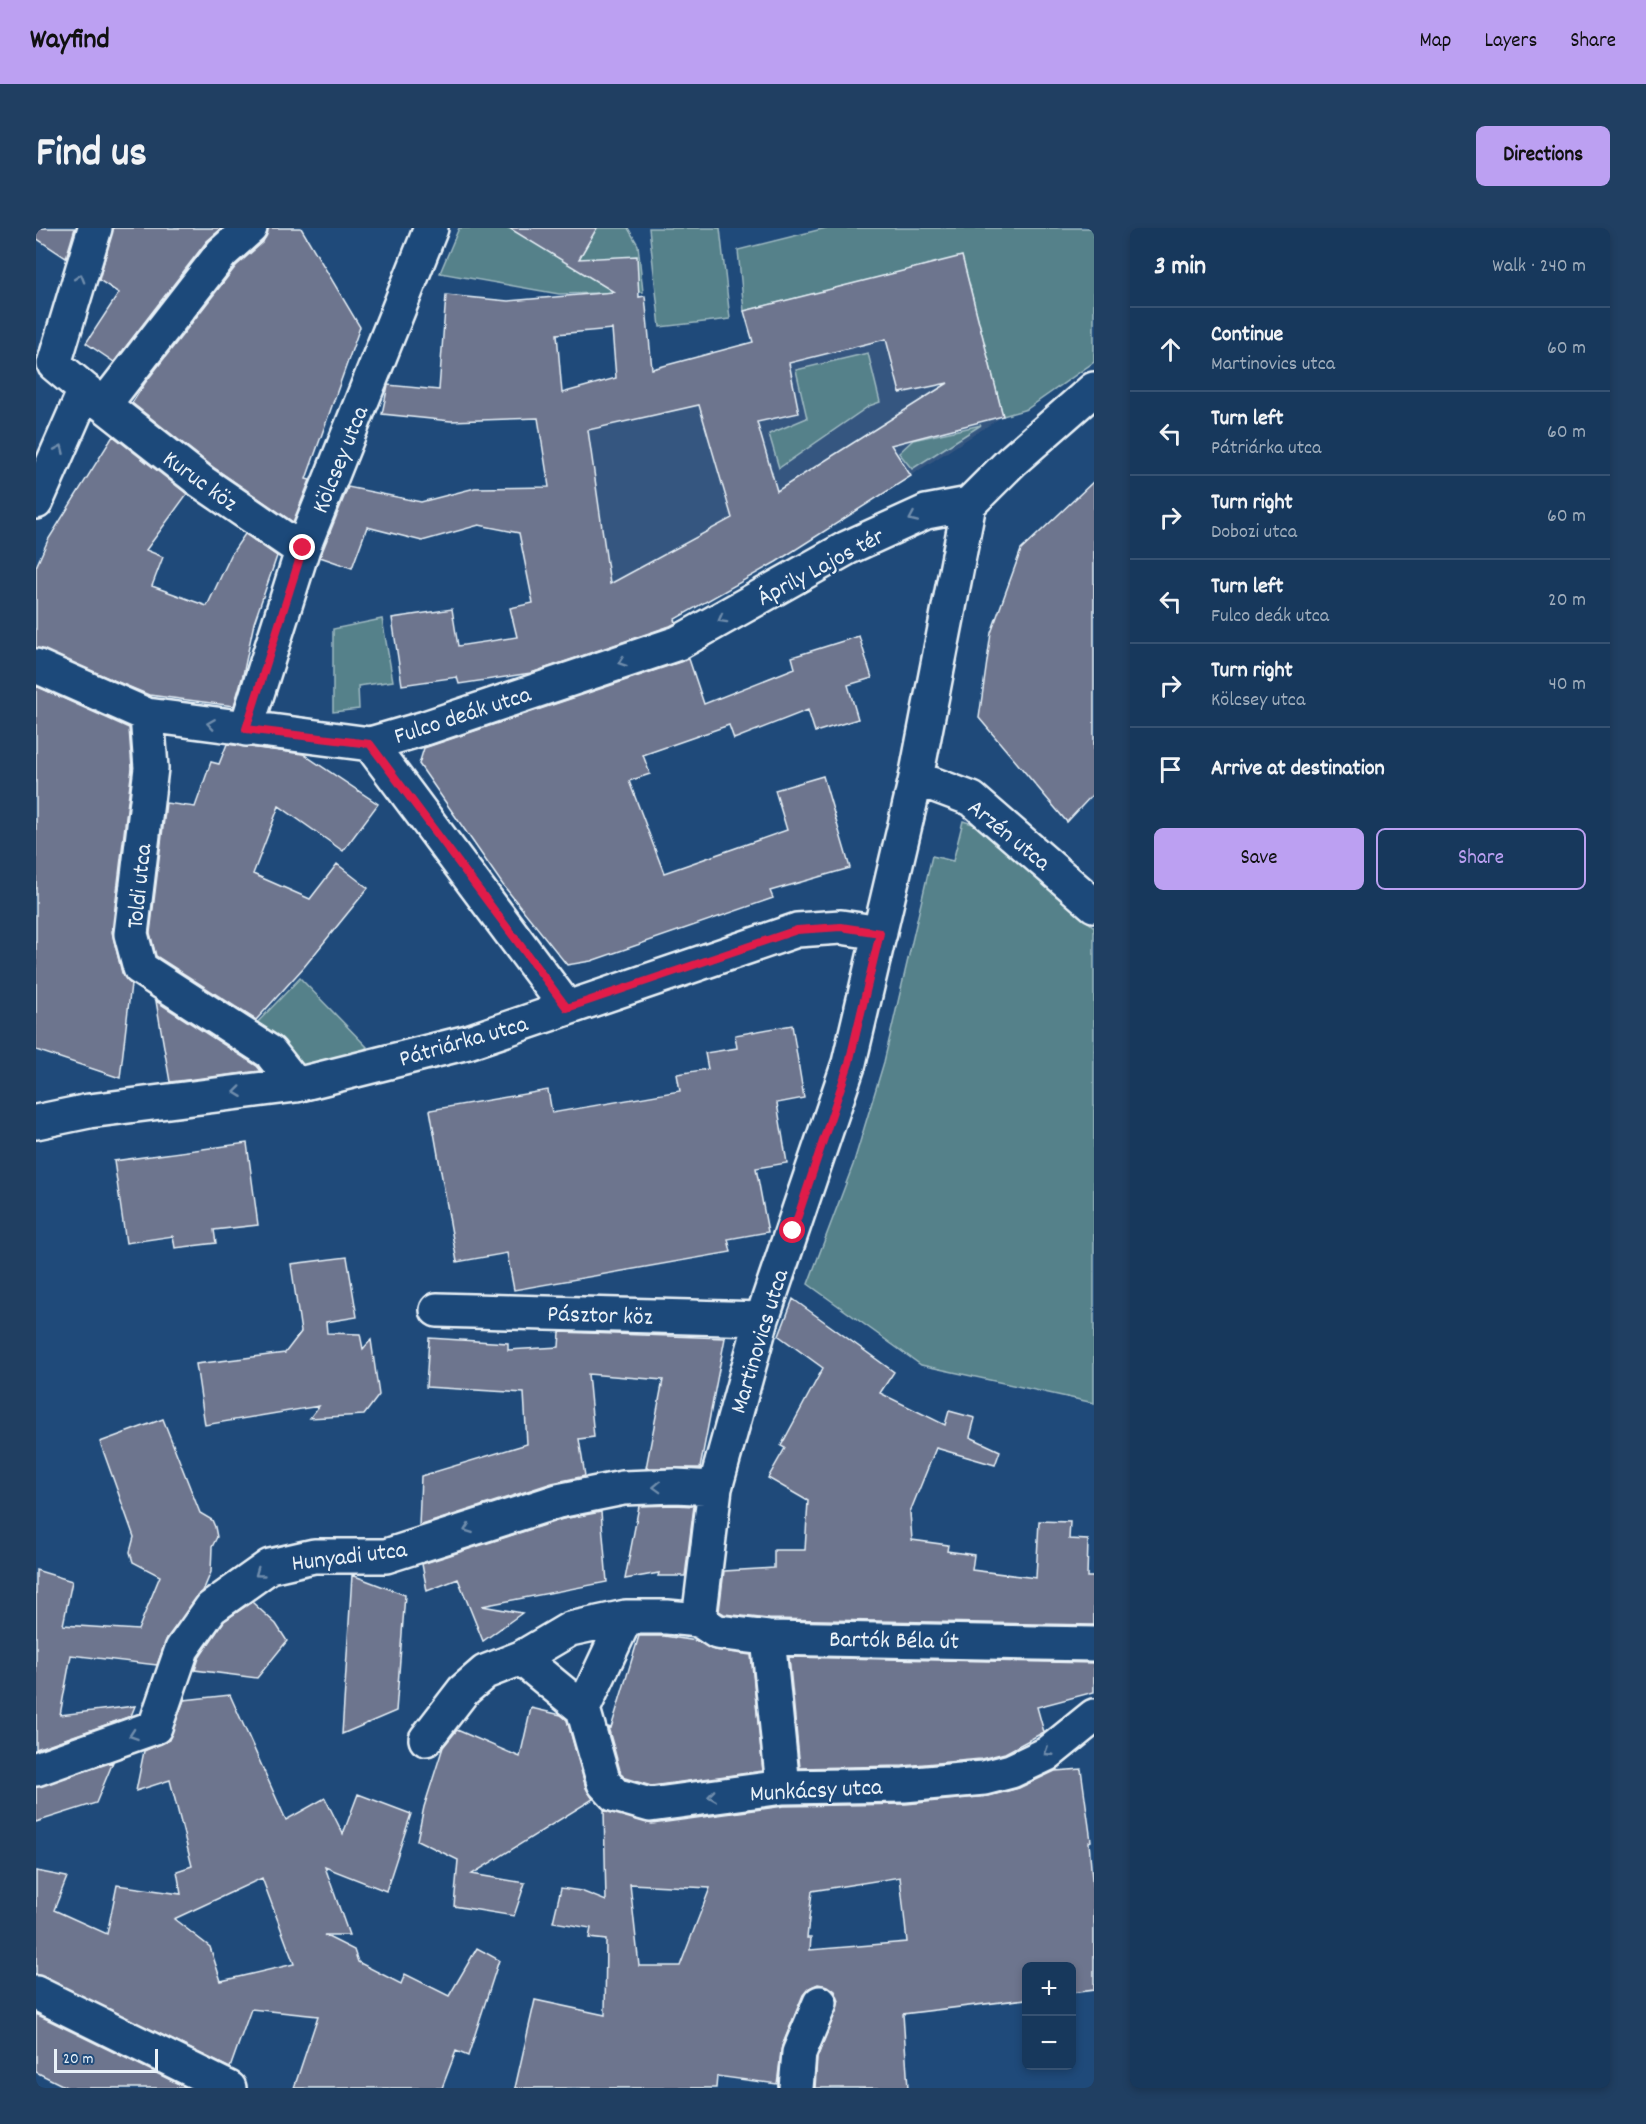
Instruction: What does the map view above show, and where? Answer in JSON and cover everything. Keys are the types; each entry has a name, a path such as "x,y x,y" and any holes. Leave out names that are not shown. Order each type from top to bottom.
{"street":[{"path":"45,359 95,228"},
{"path":"36,502 95,398 222,253 250,228"},
{"name":"Kölcsey utca","path":"246,729 303,548 431,228"},
{"name":"Kuruc köz","path":"45,359 202,482 291,543 303,548"},
{"path":"916,778 969,504 1012,461 1094,390"},
{"name":"Áprily Lajos tér","path":"678,643 847,548 926,512 969,504"},
{"name":"Fulco deák utca","path":"36,666 147,715 370,744 425,728 678,643"},
{"name":"Toldi utca","path":"147,715 151,768 131,934 140,968 270,1052 296,1085"},
{"path":"370,744 567,1008"},
{"name":"Arzén utca","path":"916,778 972,800 1094,905"},
{"name":"Martinovics utca","path":"699,1620 716,1488 762,1319 849,1063 916,778"},
{"name":"Pátriárka utca","path":"36,1122 89,1112 296,1085 468,1042 797,930 841,927 880,933"},
{"name":"Pásztor köz","path":"437,1310 762,1319"},
{"name":"Hunyadi utca","path":"36,1768 155,1727 182,1648 211,1608 270,1566 314,1556 386,1556 558,1501 623,1488 675,1486 716,1488"},
{"path":"521,1658 583,1709 626,1617"},
{"path":"426,1739 444,1714 485,1672 521,1658 570,1629 626,1617 699,1620"},
{"name":"Bartók Béla út","path":"699,1620 717,1632 768,1638 1094,1644"},
{"path":"768,1638 783,1787"},
{"name":"Munkácsy utca","path":"583,1709 604,1783 615,1795 650,1805 783,1787 904,1785 984,1778 1011,1771 1047,1754 1094,1716"},
{"path":"36,1993 229,2088"},
{"path":"796,2088 799,2053 820,2003"}],"shaded area":[{"path":"962,256 1003,416 776,562 607,658 565,590 541,442 539,399 753,342"}],"green space":[{"path":"459,228 628,228 638,245 643,292 559,294 440,273"},
{"path":"649,228 720,228 730,319 660,327"},
{"path":"826,228 1094,228 1094,362 1027,409 1003,416 962,257 744,311 738,250"},
{"path":"868,353 880,402 869,406 779,468 769,434 807,418 796,370"},
{"path":"981,425 912,469 899,453 913,440"},
{"path":"382,619 393,681 358,686 359,709 333,712 333,629"},
{"path":"963,821 976,825 1094,927 1094,1403 921,1365 808,1284 853,1165 884,1062 932,856 953,861"},
{"path":"300,978 367,1047 348,1062 306,1074 299,1062 253,1027"}],"building":[{"path":"36,228 75,228 66,258 36,238"},
{"path":"113,228 222,228 207,241 114,362 86,343 119,293 99,280"},
{"path":"268,228 301,228 360,327 306,479 310,480 293,522 213,467 132,403 236,266 263,242"},
{"path":"509,228 597,228 579,259 637,256 639,297 645,296 652,369 753,342 744,311 962,256 1003,416 891,445 911,476 776,562 675,619 676,623 670,626 531,673 459,684 457,677 402,685 392,618 452,609 458,646 517,637 510,608 533,603 519,533 479,525 422,541 367,527 352,568 320,557 348,487 421,502 475,488 549,487 538,418 451,421 382,414 388,385 439,390 446,295 508,301 614,292","holes":["612,329 616,378 562,393 557,334","886,339 900,393 948,383 777,491 757,422 799,413 789,363","699,405 732,518 610,584 588,430"]},
{"path":"113,436 187,494 146,550 163,557 152,586 207,606 232,553 245,534 277,556 254,623 234,706 149,695 36,648 36,567 48,540"},
{"path":"1094,481 1094,793 1067,822 979,718 991,633 1021,550"},
{"path":"859,636 872,678 848,685 858,719 815,732 808,710 734,739 729,725 643,755 650,774 629,781 664,873 787,830 775,790 823,776 850,868 770,891 773,898 591,961 567,965 503,885 419,764 424,748 689,659 704,704 795,668 792,657"},
{"path":"36,686 129,728 132,768 112,932 122,973 131,984 120,1078 36,1050"},
{"path":"227,744 303,754 378,804 343,851 279,806 253,874 310,899 337,864 368,888 304,967 256,1020 156,956 150,933 166,803 195,807 211,762 219,764"},
{"path":"156,1001 257,1066 261,1071 170,1082"},
{"path":"792,1025 804,1098 777,1103 787,1163 756,1168 768,1232 728,1239 731,1252 514,1290 507,1253 457,1262 430,1110 548,1090 552,1113 680,1091 677,1074 708,1069 705,1053 737,1048 735,1035"},
{"path":"247,1143 258,1225 214,1230 216,1243 175,1248 173,1236 126,1243 114,1161"},
{"path":"347,1257 357,1317 326,1322 327,1333 360,1334 363,1349 371,1340 379,1395 364,1415 310,1418 319,1406 205,1425 196,1364 285,1353 301,1332 291,1264"},
{"path":"793,1299 894,1372 880,1393 945,1425 949,1411 975,1418 970,1437 1000,1451 995,1465 936,1448 910,1512 912,1540 948,1545 947,1551 974,1555 972,1570 1036,1578 1039,1521 1070,1522 1069,1539 1088,1540 1087,1577 1094,1577 1094,1625 769,1619 724,1614 719,1611 724,1571 774,1568 774,1550 805,1550 808,1501 768,1478 785,1448 781,1446 823,1368 779,1336"},
{"path":"560,1332 725,1338 700,1468 646,1468 663,1380 588,1374 594,1437 579,1439 585,1476 552,1483 419,1526 421,1476 527,1444 524,1393 426,1387 429,1338 508,1343 508,1350 559,1347"},
{"path":"163,1419 200,1513 212,1520 215,1527 217,1537 212,1547 211,1572 203,1591 167,1638 157,1665 71,1655 60,1715 135,1706 131,1716 36,1749 36,1570 72,1581 63,1625 138,1630 160,1576 133,1562 130,1552 134,1537 100,1442"},
{"path":"639,1506 694,1506 685,1576 658,1576 659,1573 625,1579"},
{"path":"601,1512 607,1582 482,1606 522,1613 483,1641 458,1579 427,1591 422,1564 563,1519"},
{"path":"352,1575 405,1595 396,1711 342,1734"},
{"path":"252,1602 276,1624 287,1641 257,1678 195,1670 199,1658 224,1621"},
{"path":"639,1636 664,1636 697,1641 714,1650 751,1655 763,1771 651,1786 625,1778 621,1774 608,1727 611,1728"},
{"path":"789,1657 1094,1663 1094,1692 1037,1707 1044,1732 1005,1753 981,1759 903,1766 800,1768"},
{"path":"230,1695 286,1820 325,1798 343,1834 358,1794 411,1814 386,1891 325,1867 349,1935 324,1935 354,1950 358,1962 401,1984 405,1974 449,1996 477,1948 499,1960 468,2056 456,2051 442,2088 294,2088 318,2016 251,2009 230,2068 36,1974 36,1871 67,1877 54,1910 107,1934 117,1885 181,1894 177,1871 192,1866 170,1780 136,1791 144,1751 169,1740 184,1700","holes":["262,1878 294,1964 221,1981 210,1947 174,1919"]},
{"path":"531,1708 561,1715 567,1720 586,1788 593,1799 472,1874 525,1883 514,1916 454,1906 458,1860 417,1840 424,1807 443,1747 457,1730 520,1757"},
{"path":"113,1762 96,1803 36,1822 36,1787"},
{"path":"1081,1769 1091,1841 1089,1842 1094,1905 1094,1990 1076,1992 1076,1962 1022,1962 1022,1999 903,2014 908,2088 815,2088 817,2058 839,2001 835,1991 828,1986 818,1984 809,1988 803,1995 782,2046 777,2084 717,2076 716,2088 515,2088 535,2000 605,2015 606,1940 589,1938 591,1928 553,1922 561,1888 581,1891 606,1901 604,1810 652,1824 784,1806 906,1804 989,1796 1019,1788 1055,1771","holes":["900,1877 907,1942 810,1950 811,1938 807,1938 812,1891","630,1884 710,1888 680,1966 639,1966"]},
{"path":"36,2014 187,2088 68,2088 36,2072"}],"route":[{"path":"303,548 246,729 370,744 567,1008 797,930 841,927 880,933 849,1063 793,1231"}]}
